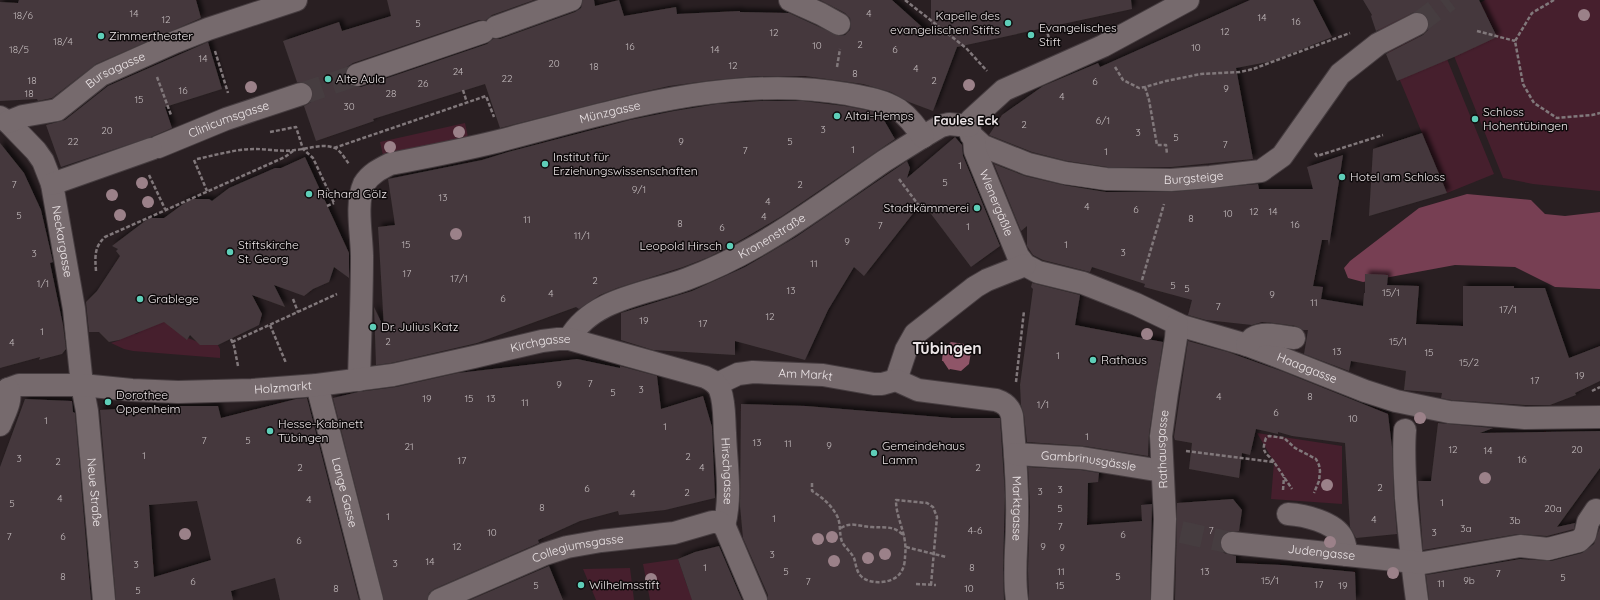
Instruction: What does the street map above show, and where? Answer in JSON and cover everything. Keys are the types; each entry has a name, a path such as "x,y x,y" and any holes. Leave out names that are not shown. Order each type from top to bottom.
{"street":[{"name":"Bursagasse","path":"4,119 57,110 101,75 208,29 296,0"},
{"path":"357,75 490,30 571,0"},
{"path":"790,0 821,14 840,33"},
{"path":"972,132 974,116 1004,90 1103,46 1188,0"},
{"name":"Burgsteige","path":"972,132 983,146 1028,164 1065,173 1106,179 1171,180 1261,171 1282,156 1340,74 1378,44 1417,24"},
{"name":"Münzgasse","path":"367,180 373,173 390,164 467,148 547,127 635,107 693,95 733,90 783,88 835,92 864,97 898,110 913,123 923,137"},
{"name":"Clinicumsgasse","path":"52,184 152,155 226,119 301,94"},
{"name":"Neckargasse","path":"4,119 36,151 43,161 52,184 74,309 82,385"},
{"name":"Kronenstraße","path":"569,339 583,320 600,309 620,300 686,279 728,262 755,248 793,225 886,160 945,124 972,132"},
{"name":"Wienergäßle","path":"972,132 975,151 1018,256 1025,265"},
{"path":"360,380 362,255 360,206 362,191 367,180"},
{"path":"1012,416 1007,406 996,400 918,390 896,380 906,350 915,334 975,287 987,280 1025,265"},
{"name":"Haaggasse","path":"1025,265 1038,272 1084,283 1136,304 1177,324 1247,345 1365,391 1411,405 1449,412 1526,418 1600,417"},
{"name":"Rathausgasse","path":"1162,600 1173,531 1162,472 1162,421 1177,324"},
{"path":"1247,345 1254,338 1266,335 1294,338"},
{"name":"Kirchgasse","path":"360,380 431,367 542,341 569,339 704,377 717,384"},
{"name":"Am Markt","path":"717,384 738,374 753,372 823,375 874,384 882,384 896,380"},
{"name":"Holzmarkt","path":"4,387 18,385 82,385 132,390 178,392 252,390 360,380"},
{"name":"Lange Gasse","path":"317,384 372,600"},
{"name":"Hirschgasse","path":"717,384 722,399 728,482 728,502 724,526"},
{"name":"Neue Straße","path":"82,385 87,411 104,600"},
{"path":"0,425 9,402 10,395 4,387"},
{"name":"Marktgasse","path":"1012,416 1018,503 1015,582 1017,600"},
{"path":"1405,430 1404,465 1411,563 1417,600"},
{"name":"Gambrinusgässle","path":"1015,454 1082,458 1162,472"},
{"name":"Judengasse","path":"1232,543 1411,563 1431,562 1520,546 1543,549 1579,541 1585,535 1588,522 1596,510"},
{"path":"1288,514 1304,515 1328,524 1342,536 1347,555"},
{"name":"Collegiumsgasse","path":"439,600 545,554 568,547 601,541 674,533 708,522 719,522 724,526"},
{"path":"724,526 728,532 756,600"}],"path":[{"path":"905,0 966,48 988,72"},
{"path":"1554,0 1532,13 1515,41 1523,84 1534,103 1557,118 1600,113"},
{"path":"1477,30 1515,41"},
{"path":"837,68 840,33"},
{"path":"1112,62 1123,80 1139,88 1201,74 1240,72 1254,69 1328,41"},
{"path":"216,55 228,94"},
{"path":"157,79 168,108"},
{"path":"1145,87 1149,100 1157,145 1166,145"},
{"path":"463,90 467,103"},
{"path":"187,161 254,148 293,151 315,146 334,148 486,96 490,107"},
{"path":"270,133 296,127 304,148 314,158 337,208"},
{"path":"1316,156 1383,135"},
{"path":"334,148 341,153 354,172 367,180"},
{"path":"96,271 95,254 99,242 105,237 165,209 285,157 293,151"},
{"path":"152,155 165,209"},
{"path":"194,160 206,191"},
{"path":"1136,304 1171,180"},
{"path":"912,196 923,211"},
{"path":"327,206 334,203"},
{"path":"237,360 232,341 361,284"},
{"path":"293,299 298,312"},
{"path":"1012,416 1024,311"},
{"path":"270,325 279,346"},
{"path":"1295,493 1280,469 1265,454 1263,448 1266,438 1269,436 1284,438 1295,448 1316,460 1319,465 1319,481 1313,494 1309,495"},
{"path":"1161,448 1274,462"},
{"path":"812,483 812,490 824,498 836,514 841,529 843,545 854,558 861,576 869,581 888,581 898,576 902,571 906,547 905,537 896,509 896,500 927,503 933,507 937,517 931,586"},
{"path":"841,529 851,524 872,527 886,526 897,530 905,537"},
{"path":"906,547 946,557"},
{"path":"916,584 936,586"}],"shaded area":[{"path":"1485,0 1600,0 1600,191 1533,184 1503,178 1454,56 1495,32 1480,3"},
{"path":"1404,1 1433,65 1447,59 1494,174 1447,193 1374,18"},
{"path":"465,123 468,137 383,155 380,142"},
{"path":"1467,194 1531,200 1545,214 1565,216 1600,212 1600,289 1555,287 1515,267 1455,265 1363,282 1348,278 1344,268 1350,261 1419,208"},
{"path":"161,315 186,339 188,338 200,344 213,336 220,349 220,358 133,351 111,343 120,340 120,334 133,329 135,334 138,333"},
{"path":"951,342 964,344 969,352 971,352 969,364 961,371 949,370 942,361 943,349"},
{"path":"1257,433 1342,446 1342,504 1271,499 1274,462"},
{"path":"678,559 689,591 708,584 714,600 650,600 643,564"},
{"path":"630,568 634,600 596,600 583,569"}],"building":[{"path":"19,0 196,0 201,18 96,64 52,98 38,101 37,99 0,101 0,2 18,3"},
{"path":"387,0 534,0 492,15 486,20 479,20 353,63 347,67 345,79 354,87 361,87 487,44 493,39 500,39 575,12 581,8 583,0 594,0 595,6 619,0 624,16 676,7 677,14 740,11 789,13 839,36 845,35 850,30 850,18 845,13 820,0 892,0 931,35 931,0 1131,0 1132,9 957,47 933,111 909,102 891,92 863,84 805,76 758,76 669,86 500,128 485,84 373,119 374,121 316,141 304,106 311,102 313,90 309,84 297,82 283,41 339,22 342,31 391,16"},
{"path":"1250,0 1313,0 1332,37 1273,61 1236,68 1253,159 1171,167 1107,167 1067,161 1032,152 989,135 1002,115 1043,86 1098,63 1100,67"},
{"path":"1363,0 1479,0 1497,37 1397,81 1386,54 1423,35 1428,30 1428,19 1423,13 1412,13 1376,31 1371,16 1372,15"},
{"path":"208,42 222,89 165,107 172,128 151,137 61,167 46,125 65,120 108,86"},
{"path":"760,101 803,101 871,111 881,115 895,139 782,216 709,257 617,288 600,295 579,309 576,307 477,343 391,363 376,365 374,307 384,328 378,227 395,225 388,179 482,160 630,120 717,104"},
{"path":"1422,133 1447,193 1369,216 1373,149"},
{"path":"955,137 962,145 963,156 1000,246 971,267 922,202 864,276 854,267 828,310 805,360 735,341 735,355 653,350 621,340 621,313 692,291 745,267 796,237 907,161 910,168 907,178"},
{"path":"0,143 24,173 41,210 53,262 50,263 63,325 66,349 62,354 39,360 40,357 0,368"},
{"path":"1343,155 1329,246 1328,240 1322,240 1313,286 1323,287 1321,299 1363,306 1365,274 1388,275 1387,285 1419,286 1416,324 1463,326 1463,286 1514,286 1514,288 1545,288 1569,358 1600,346 1600,381 1575,393 1576,395 1550,405 1525,405 1451,400 1441,398 1442,393 1404,390 1406,371 1351,361 1349,371 1304,354 1308,330 1303,330 1296,326 1262,322 1252,325 1206,320 1188,315 1192,300 1144,287 1145,284 1092,267 1090,272 1043,260 1033,255 1027,246 1027,226 1021,231 994,164 1025,176 1063,185 1106,192 1171,192 1258,184 1259,189 1313,189 1307,167"},
{"name":"Stiftskirche St. Georg","path":"305,157 349,253 349,278 334,267 329,282 313,289 304,296 274,285 285,307 252,295 262,314 259,325 218,345 200,345 190,335 187,340 164,322 119,340 109,342 99,332 89,332 86,302 97,291 120,256 116,251 118,249 112,246 149,218 164,218 190,199 209,199 212,201 229,188"},
{"name":"Rathaus","path":"1032,283 1080,295 1075,325 1163,342 1149,434 1148,456 1084,446 1027,442 1024,415 1021,405 1020,385 1033,289 1031,287"},
{"path":"1188,341 1228,352 1284,372 1388,414 1392,447 1397,534 1356,538 1350,527 1345,443 1292,436 1278,432 1278,434 1256,429 1250,455 1242,453 1239,478 1189,469 1192,443 1175,440 1174,437"},
{"path":"577,359 620,368 620,366 657,376 661,409 703,396 712,427 715,498 665,510 619,515 618,511 580,521 538,540 539,543 434,589 429,593 427,600 384,600 333,398 358,392 396,387 458,373"},
{"path":"307,398 359,600 280,600 275,578 231,591 233,600 116,600 100,410 169,406 218,406 221,418 296,399","holes":["197,501 211,560 154,577 149,505"]},
{"path":"25,399 72,401 73,412 75,413 91,600 0,600 0,467"},
{"path":"741,404 806,406 952,418 1000,418 1005,495 1003,570 1004,600 768,600 768,595 743,538 740,506"},
{"path":"1438,423 1493,428 1480,433 1600,431 1600,468 1557,527 1575,523 1574,529 1547,536 1518,534 1423,550 1418,481 1431,481"},
{"path":"1028,467 1081,470 1099,473 1098,482 1088,483 1087,525 1142,521 1141,505 1152,504 1150,600 1029,600 1028,570 1030,507"},
{"path":"1233,499 1242,510 1239,531 1227,532 1222,536 1220,548 1224,553 1236,556 1236,563 1282,565 1355,572 1356,600 1175,600 1177,503"},
{"path":"1600,527 1600,600 1429,600 1426,575 1520,559 1551,561 1582,553 1594,544"},
{"path":"719,546 742,600 692,600 678,559 695,552"},
{"path":"549,566 563,600 470,600"}],"tunnel":[{"path":"1417,24 1449,0"},
{"path":"301,94 357,75"},
{"path":"1181,532 1232,543"}],"place":[{"name":"Kapelle des evangelischen Stifts","path":"1008,23"},
{"name":"Evangelisches Stift","path":"1031,35"},
{"name":"Zimmertheater","path":"101,36"},
{"name":"Alte Aula","path":"328,79"},
{"name":"Altai-Hemps","path":"837,116"},
{"name":"Schloss Hohentübingen","path":"1475,119"},
{"name":"Institut für Erziehungswissenschaften","path":"545,164"},
{"name":"Hotel am Schloss","path":"1342,177"},
{"name":"Richard Gölz","path":"309,194"},
{"name":"Stadtkämmerei","path":"977,208"},
{"name":"Leopold Hirsch","path":"730,246"},
{"name":"Stiftskirche St. Georg","path":"230,252"},
{"name":"Grablege","path":"140,299"},
{"name":"Dr. Julius Katz","path":"373,327"},
{"name":"Rathaus","path":"1093,360"},
{"name":"Dorothee Oppenheim","path":"108,402"},
{"name":"Hesse-Kabinett Tübingen","path":"270,431"},
{"name":"Gemeindehaus Lamm","path":"874,453"},
{"name":"Wilhelmsstift","path":"581,585"}],"district":[{"name":"Faules Eck","path":"966,120"},
{"name":"Tübingen","path":"947,348"}]}
